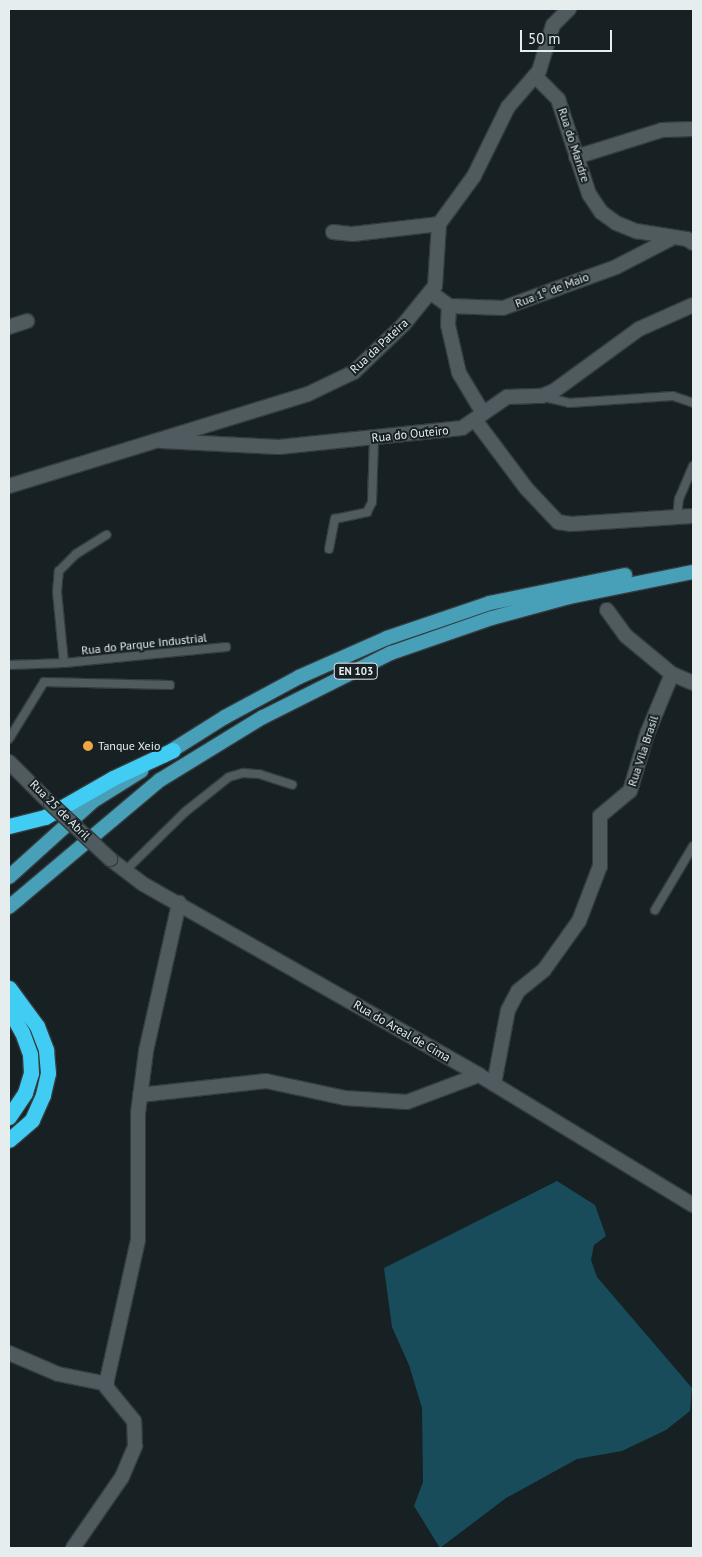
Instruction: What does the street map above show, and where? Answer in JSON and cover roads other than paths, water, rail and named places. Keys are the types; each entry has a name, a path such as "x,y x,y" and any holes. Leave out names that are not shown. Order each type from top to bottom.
{"highway":[{"path":"9,826 45,817 113,778 173,750"},
{"path":"9,988 36,1026 46,1050 48,1073 44,1095 32,1120 9,1140"},
{"path":"9,1009 22,1032 30,1054 31,1073 25,1093 9,1117"}],"main road":[{"name":"EN 103","path":"9,877 93,801 173,750 299,677 387,638 490,603 648,570 693,570"},
{"name":"EN 103","path":"9,907 160,780 263,717 392,653 492,618 568,596 693,570"}],"street":[{"path":"333,232 353,234 439,224 474,176 508,107 535,76 553,25 568,9"},
{"name":"Rua do Mandre","path":"535,76 558,99 589,194 601,212 616,223 636,231 670,238 687,239 693,243"},
{"path":"576,157 662,130 693,129"},
{"name":"Rua da Pateira","path":"9,486 308,394 354,372 404,324 435,286 439,224"},
{"name":"Rua 1º de Maio","path":"449,306 484,309 516,304 624,263 670,238"},
{"path":"430,292 449,306 448,326 459,373 479,416 526,488 558,522 571,524 693,516"},
{"path":"542,396 639,329 693,305"},
{"path":"9,327 27,321"},
{"name":"Rua do Outeiro","path":"151,441 279,447 455,430 507,397 542,396"},
{"path":"607,610 626,636 672,674 693,683"},
{"name":"Rua Vila Brasil","path":"494,1084 508,1010 518,991 544,970 561,948 582,913 600,866 600,816 630,791 646,734 672,674"},
{"name":"Rua 25 de Abril","path":"9,762 110,859"},
{"name":"Rua do Areal de Cima","path":"110,859 125,871 178,903 479,1075 693,1205"},
{"path":"107,1384 138,1240 140,1095 146,1051 178,903"},
{"path":"140,1095 266,1081 345,1098 408,1102 479,1075"},
{"path":"9,1352 58,1374 107,1384 134,1421 135,1446 122,1477 73,1548"}],"lane":[{"path":"542,396 569,403 673,396 693,403"},
{"path":"329,549 335,519 367,512 372,502 374,438"},
{"path":"677,517 679,499 693,466"},
{"name":"Rua do Parque Industrial","path":"64,663 58,571 76,554 107,535"},
{"name":"Rua do Parque Industrial","path":"9,665 64,663 226,647"},
{"path":"9,739 44,682 170,685"},
{"path":"125,871 185,812 229,777 244,773 259,774 292,785"},
{"path":"655,910 693,846"}],"place":[{"name":"Tanque Xeio","path":"88,746"}]}
